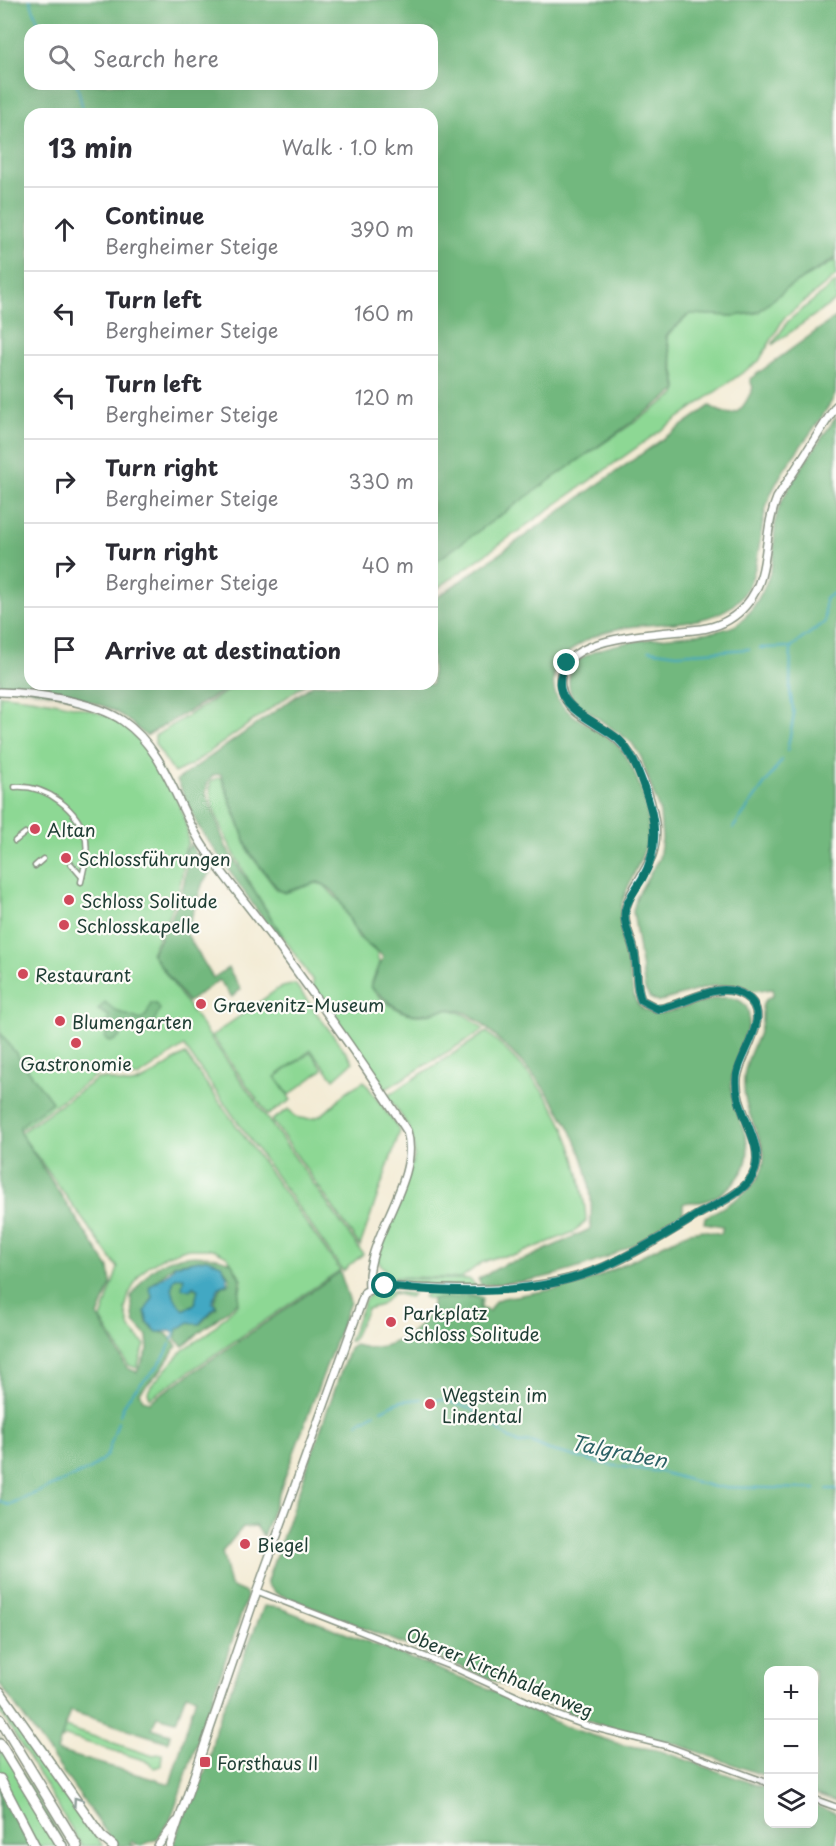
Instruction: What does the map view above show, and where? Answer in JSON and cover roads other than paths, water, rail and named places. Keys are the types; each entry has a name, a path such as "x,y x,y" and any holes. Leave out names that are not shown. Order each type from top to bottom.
{"highway":[{"path":"0,1692 108,1846"},
{"path":"0,1719 77,1846"},
{"path":"0,1744 62,1846"},
{"path":"0,1779 35,1846"},
{"path":"101,1836 113,1846"}],"street":[{"path":"369,1288 380,1286 488,1291 546,1283 586,1273 621,1259 690,1220 740,1190 753,1176 756,1168 756,1151 741,1110 736,1088 739,1067 757,1023 755,1008 746,996 729,991 705,994 658,1009 641,1000 634,951 626,924 626,910 653,853 656,831 652,812 639,773 624,746 571,708 563,693 561,675 567,663 594,646 641,633 706,628 720,624 746,606 762,574 771,511 836,406"},
{"path":"0,692 37,695 93,709 122,720 134,729 171,780 202,844 276,943 407,1131 410,1142 408,1163 371,1266 369,1288 360,1299 170,1846"},
{"path":"15,788 38,790 64,805 83,831 87,852 82,880 71,864"},
{"path":"58,810 64,805"},
{"path":"77,835 83,831"},
{"path":"15,841 25,833"},
{"path":"35,866 43,859"},
{"name":"Oberer Kirchhaldenweg","path":"257,1591 457,1669 584,1725 648,1740 764,1782"},
{"path":"818,1801 836,1807"},
{"path":"158,1846 178,1820"}],"water":[{"path":"206,1259 221,1264 227,1276 227,1283 218,1288 212,1302 216,1306 199,1324 189,1322 175,1331 157,1332 148,1322 145,1311 153,1298 149,1287 171,1271 175,1265","holes":["184,1277 182,1288 190,1290 193,1286 198,1289 195,1304 184,1310 174,1295 172,1287 175,1278"]}],"waterway":[{"path":"30,0 39,24"},
{"path":"78,90 83,108"},
{"path":"760,648 791,647 825,622 825,598 836,592"},
{"path":"787,751 794,715 790,692 791,647"},
{"path":"649,650 677,654 749,649"},
{"path":"733,828 782,760"},
{"path":"172,1340 175,1331"},
{"path":"120,1415 131,1395 159,1365 170,1344"},
{"name":"Talgraben","path":"381,1410 401,1401 421,1399"},
{"name":"Talgraben","path":"429,1400 445,1400 471,1409 519,1443 531,1442 549,1450 609,1465 661,1472 714,1487 815,1489"},
{"name":"Talgraben","path":"358,1423 375,1413"},
{"path":"0,1501 8,1505 91,1469 107,1455 118,1422"},
{"name":"Talgraben","path":"827,1489 836,1489"}],"place":[{"name":"Altan","path":"35,829"},
{"name":"Schlossführungen","path":"66,858"},
{"name":"Schloss Solitude","path":"69,900"},
{"name":"Schlosskapelle","path":"64,925"},
{"name":"Restaurant","path":"23,974"},
{"name":"Graevenitz-Museum","path":"201,1004"},
{"name":"Blumengarten","path":"60,1021"},
{"name":"Gastronomie","path":"76,1043"},
{"name":"Parkplatz Schloss Solitude","path":"391,1322"},
{"name":"Wegstein im Lindental","path":"430,1404"},
{"name":"Biegel","path":"245,1544"},
{"name":"Forsthaus II","path":"205,1762"}]}
